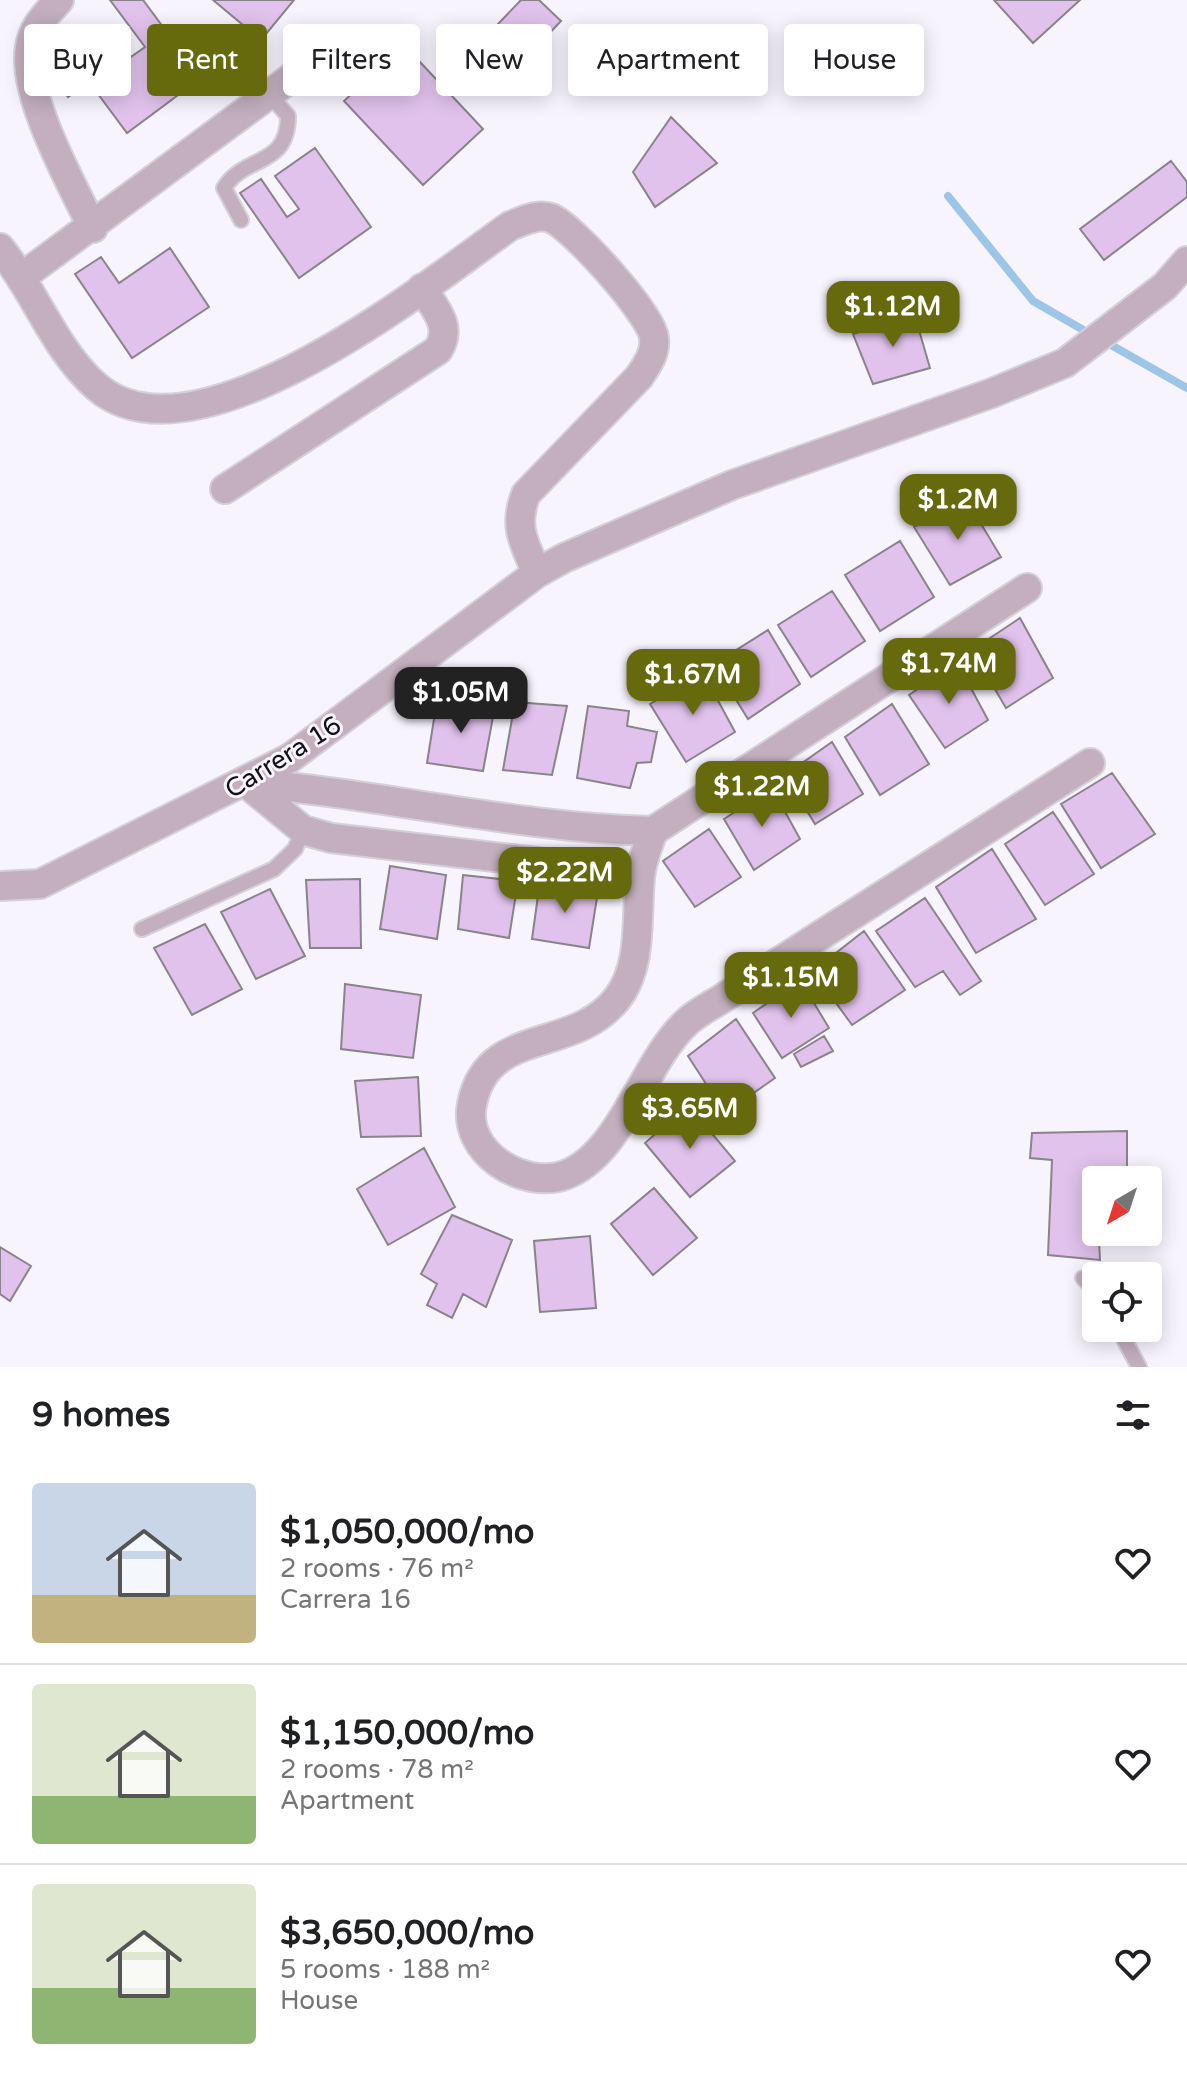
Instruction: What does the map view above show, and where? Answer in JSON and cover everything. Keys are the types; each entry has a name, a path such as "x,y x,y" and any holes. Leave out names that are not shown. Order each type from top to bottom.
{"street":[{"path":"59,0 37,25 29,49 30,73 47,133 93,228"},
{"path":"23,276 93,228 283,85"},
{"path":"0,248 23,276 71,359 97,387 121,403 154,410 197,405 282,377 344,343 510,226 531,217 549,217 566,227 639,305 655,336 651,360 639,377 526,494 519,513 521,535 537,573"},
{"name":"Carrera 16","path":"0,886 40,884 246,783 335,727 537,573 732,485 992,393 1065,363 1165,286 1187,261"},
{"path":"225,489 438,350 446,337 444,324 422,288"},
{"path":"246,783 313,788 576,829 653,831 1027,588"},
{"path":"653,831 640,874 634,964 617,999 598,1018 572,1034 523,1045 505,1056 479,1081 471,1107 475,1132 488,1154 502,1167 536,1180 565,1175 590,1160 688,1021 1090,763"},
{"path":"246,783 303,830 331,838 640,874"}],"lane":[{"path":"241,220 224,188 231,178 278,149 288,135 288,116 270,95"},
{"path":"142,929 274,869 295,849 303,830"},
{"path":"1126,1342 1139,1367"}],"building":[{"path":"110,0 143,0 161,24 147,24 147,96 177,96 127,133 99,96 131,96 131,57 145,47 131,24"},
{"path":"213,0 294,0 267,33 267,24 242,24"},
{"path":"521,0 539,0 561,21 552,31 552,24 498,24"},
{"path":"994,0 1080,0 1033,43"},
{"path":"420,62 436,79 436,96 452,96 483,129 423,185 344,101 349,96 420,96"},
{"path":"671,117 717,163 655,207 633,172"},
{"path":"315,148 371,227 299,278 240,193 261,179 287,217 299,209 275,176"},
{"path":"1171,161 1187,182 1187,197 1104,260 1080,229"},
{"path":"170,248 209,307 132,358 75,274 101,257 119,283"},
{"path":"914,313 930,368 873,384 853,334"},
{"path":"966,499 1001,557 950,585 914,527"},
{"path":"900,541 934,597 880,631 845,575"},
{"path":"832,591 865,641 811,677 778,625"},
{"path":"1020,618 1053,678 1006,708 972,650"},
{"path":"768,630 800,684 748,719 714,664"},
{"path":"957,662 988,720 945,748 909,695"},
{"path":"703,673 735,732 686,762 650,704"},
{"path":"437,700 495,706 483,771 427,763"},
{"path":"515,702 567,706 552,775 503,770"},
{"path":"892,704 929,764 880,795 845,737"},
{"path":"588,706 629,711 627,726 657,732 651,762 637,763 630,788 577,778"},
{"path":"832,742 863,794 815,824 785,775"},
{"path":"1112,773 1155,834 1101,868 1061,804"},
{"path":"772,788 800,839 754,870 724,819"},
{"path":"1053,812 1094,874 1045,905 1005,844"},
{"path":"709,829 741,877 695,907 663,861"},
{"path":"992,849 1036,919 976,953 936,887"},
{"path":"390,866 446,875 437,939 380,929"},
{"path":"463,875 518,881 509,938 458,929"},
{"path":"360,879 361,948 310,948 306,880"},
{"path":"540,881 598,891 589,948 532,939"},
{"path":"270,889 305,956 256,979 221,912"},
{"path":"925,898 981,981 960,995 943,971 915,987 876,931"},
{"path":"205,924 242,989 192,1015 154,948"},
{"path":"864,931 905,990 852,1025 813,971"},
{"path":"800,980 829,1028 782,1058 753,1013"},
{"path":"345,984 421,995 413,1058 341,1049"},
{"path":"736,1019 775,1078 725,1113 688,1056"},
{"path":"824,1036 833,1051 801,1067 794,1054"},
{"path":"418,1077 421,1136 361,1137 355,1081"},
{"path":"688,1105 735,1161 690,1197 645,1143"},
{"path":"744,1108 752,1118 739,1127 732,1118"},
{"path":"1127,1131 1127,1166 1082,1166 1082,1246 1099,1246 1100,1260 1048,1255 1052,1160 1030,1158 1032,1133"},
{"path":"424,1148 455,1207 388,1245 357,1189"},
{"path":"654,1188 697,1238 653,1275 611,1224"},
{"path":"452,1215 512,1240 486,1307 463,1294 452,1318 427,1305 437,1284 421,1274"},
{"path":"590,1236 596,1308 540,1312 534,1241"},
{"path":"0,1247 31,1266 10,1301 0,1294"}],"waterway":[{"path":"948,196 1033,301 1092,335"},
{"path":"1104,341 1187,388"}]}
